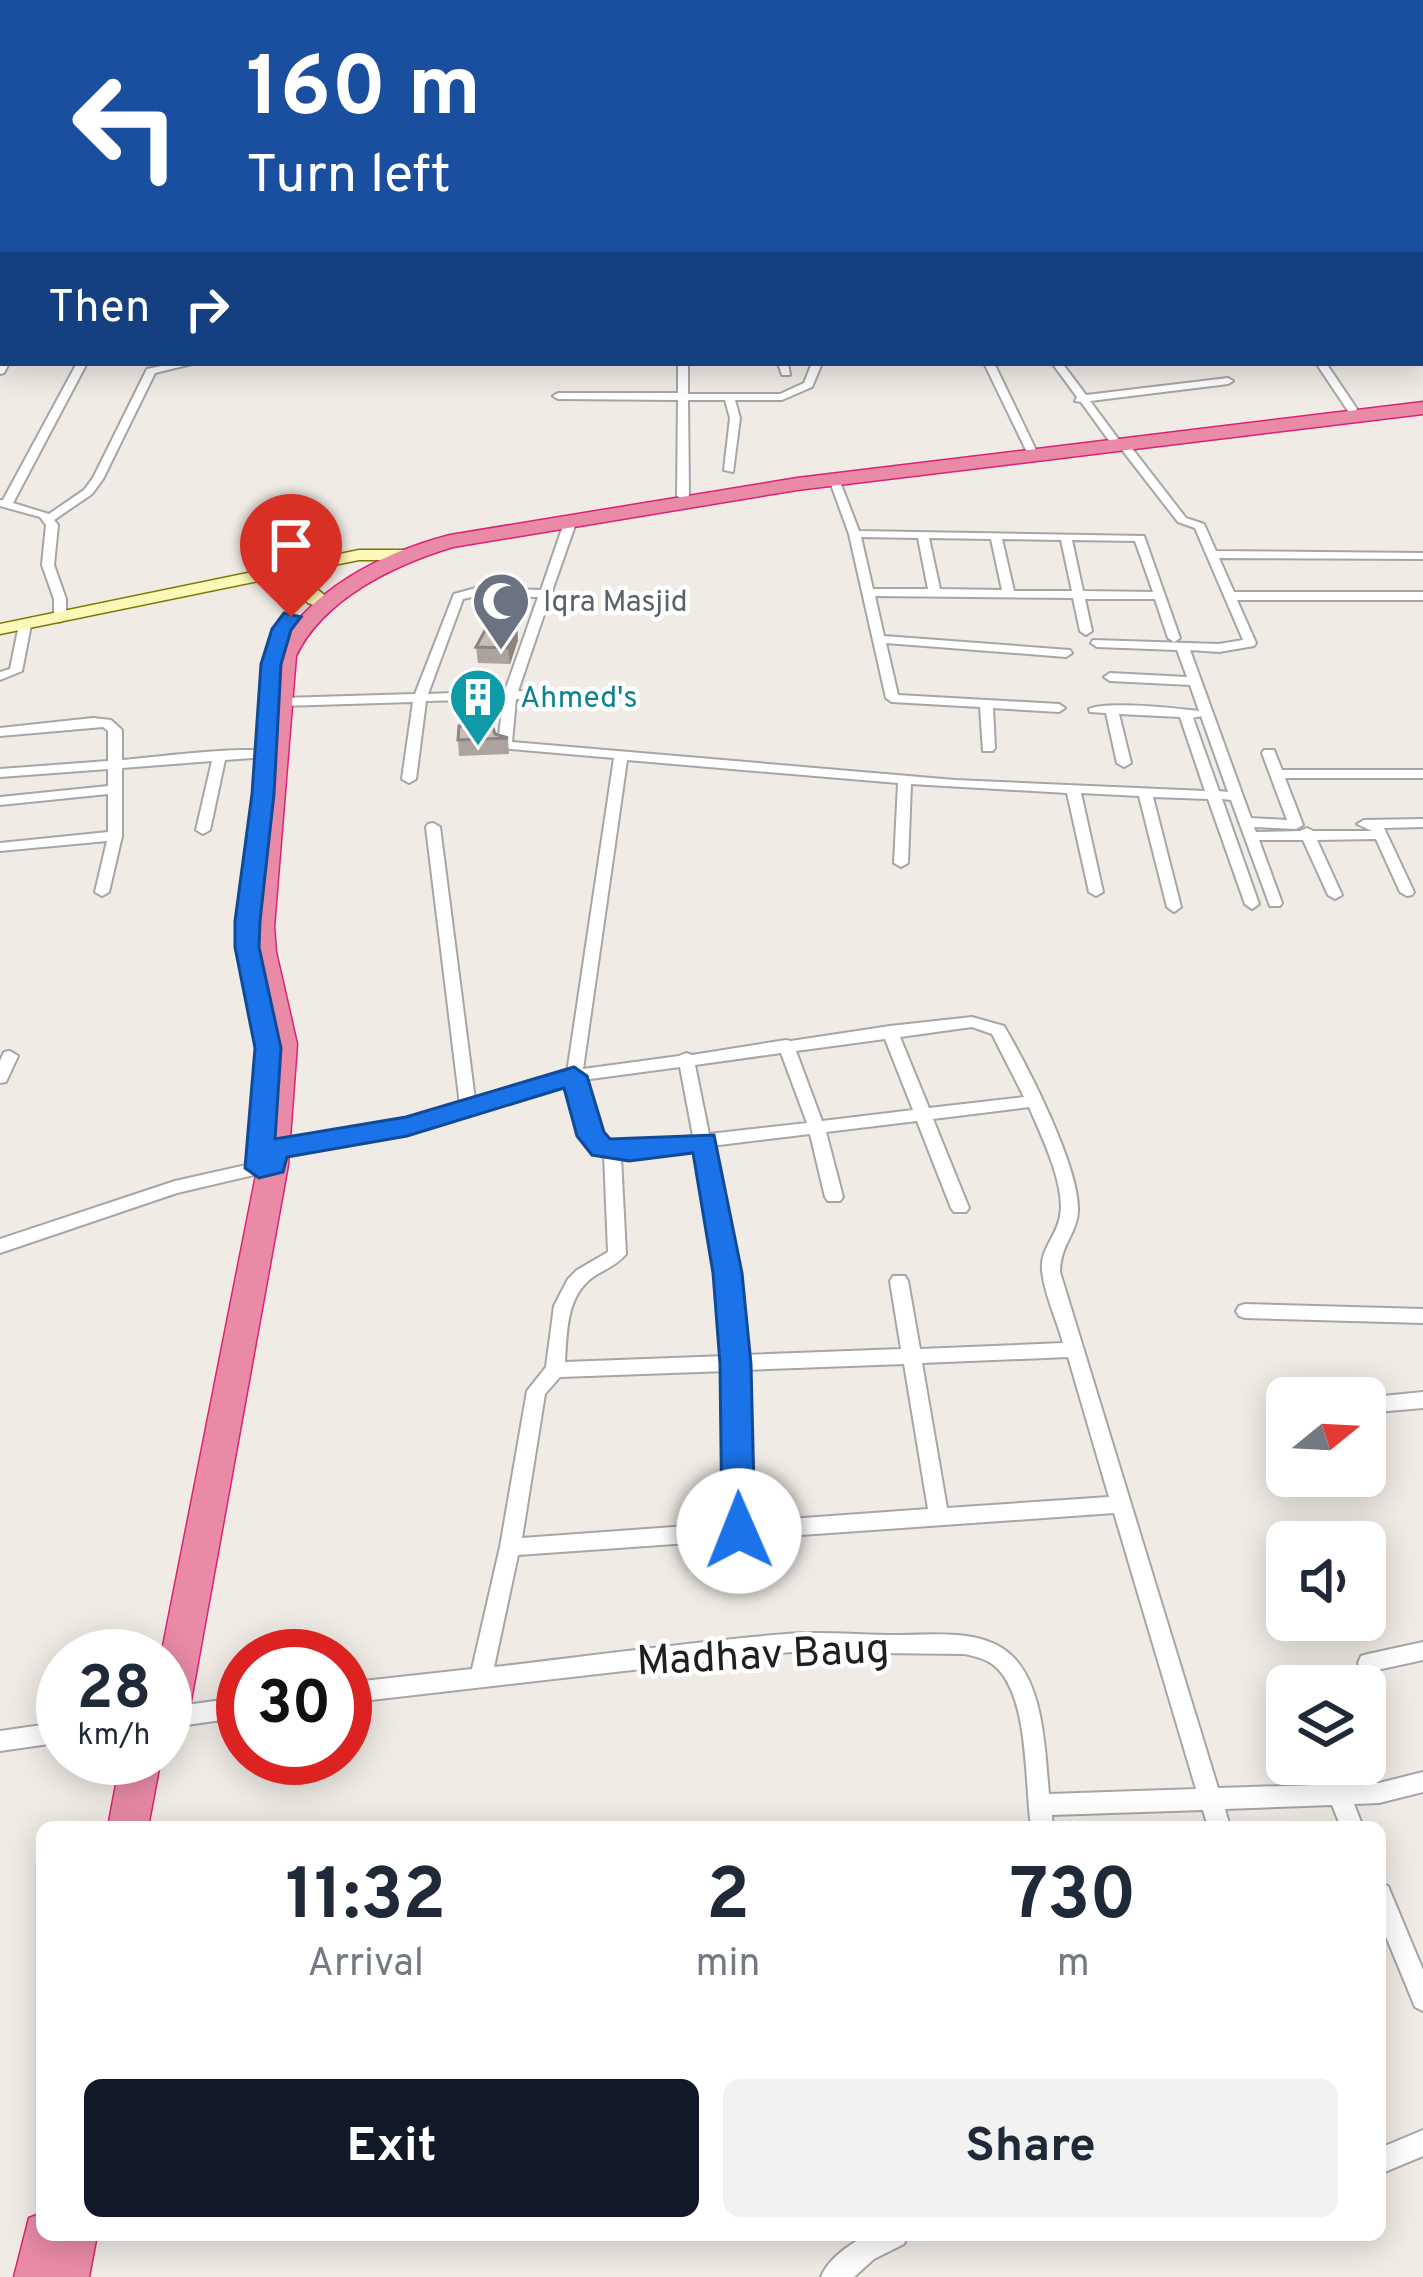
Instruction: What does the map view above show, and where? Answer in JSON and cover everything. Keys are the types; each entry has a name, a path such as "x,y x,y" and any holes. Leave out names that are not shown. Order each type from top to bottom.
{"highway":[{"path":"168,1629 269,1161 268,1048 247,934 275,647 291,617 396,555 475,530 683,496 1031,450 1352,409 1423,405"},
{"path":"396,555 475,536 834,479 1423,405"},
{"path":"183,1629 269,1161 283,1044 261,928 289,640 320,602"},
{"path":"129,1821 136,1785"},
{"path":"148,1821 155,1785"},
{"path":"38,2277 45,2241"},
{"path":"65,2277 72,2241"}],"main road":[{"path":"0,629 359,555 396,555"},
{"path":"289,571 320,602"}],"street":[{"path":"60,618 60,598 48,565 52,526 48,519 3,504 80,366"},
{"path":"48,519 88,492 98,479 152,371 176,366"},
{"path":"683,366 683,496"},
{"path":"558,396 796,394 814,380 817,366"},
{"path":"990,366 1031,450"},
{"path":"1058,366 1079,399 1182,520 1200,526 1250,644 1219,648 1091,637 1066,537"},
{"path":"1323,366 1352,409"},
{"path":"1079,399 1228,380"},
{"path":"729,397 735,418 729,470"},
{"path":"834,479 854,535 892,698 1059,708"},
{"path":"571,520 511,695 505,745 904,778 1236,796"},
{"path":"854,535 1140,538 1275,904"},
{"path":"923,535 935,593"},
{"path":"996,536 1009,594"},
{"path":"1212,554 1423,556"},
{"path":"409,779 420,699 458,597 476,592 548,594"},
{"path":"867,592 1160,596"},
{"path":"1230,596 1423,596"},
{"path":"0,676 16,671 25,625"},
{"path":"878,639 1066,653"},
{"path":"1110,677 1195,681"},
{"path":"282,702 511,695 610,699"},
{"path":"986,704 988,748"},
{"path":"1124,764 1103,709 1207,715"},
{"path":"1185,714 1252,904"},
{"path":"0,732 106,723 115,730 115,836 102,892"},
{"path":"0,773 266,753"},
{"path":"1269,753 1296,825 1311,835 1335,895"},
{"path":"621,754 574,1076 591,1136 612,1151 1034,1100"},
{"path":"203,830 220,755"},
{"path":"1277,774 1423,774"},
{"path":"902,863 904,778"},
{"path":"0,801 116,789"},
{"path":"1072,789 1096,892"},
{"path":"1145,792 1174,907"},
{"path":"1248,829 1311,835 1423,823"},
{"path":"1248,829 1296,825 1378,829"},
{"path":"433,827 468,1108"},
{"path":"1378,829 1407,892"},
{"path":"0,847 115,836"},
{"path":"0,1246 175,1187 407,1127 574,1076 890,1031 972,1022 992,1025 1034,1100 1068,1198 1066,1223 1050,1255 1074,1350 1218,1821"},
{"path":"890,1031 960,1208"},
{"path":"786,1045 818,1128 834,1197"},
{"path":"0,1078 10,1056"},
{"path":"686,1058 728,1273 736,1364 739,1531"},
{"path":"481,1676 510,1547 536,1391 555,1370 563,1306 582,1276 617,1254 612,1151"},
{"path":"899,1281 939,1516"},
{"path":"1245,1311 1423,1316"},
{"path":"555,1370 1074,1350"},
{"path":"1386,1403 1423,1400"},
{"path":"510,1547 1121,1504"},
{"name":"Madhav Baug","path":"372,1690 790,1643 964,1645 992,1652 1018,1677 1026,1699 1040,1816"},
{"path":"1368,1663 1423,1651"},
{"path":"0,1741 36,1736"},
{"path":"1040,1816 1212,1799 1403,1790 1423,1782"},
{"path":"1339,1795 1350,1821"},
{"path":"1386,1909 1423,1999"},
{"path":"1386,2159 1423,2143"},
{"path":"834,2277 865,2249 882,2241"}],"building":[{"path":"489,623 517,625 508,648 476,647"},
{"path":"492,725 495,734 508,738 458,740 459,726"}],"place":[{"name":"Iqra Masjid","path":"501,652"},
{"name":"Ahmed's","path":"478,748"}],"route":[{"path":"291,617 271,664 263,794 248,921 251,974 266,1023 268,1048 259,1168 273,1165 274,1149 407,1127 574,1076 591,1136 602,1148 629,1151 704,1142 728,1273 736,1364 739,1531"}]}
